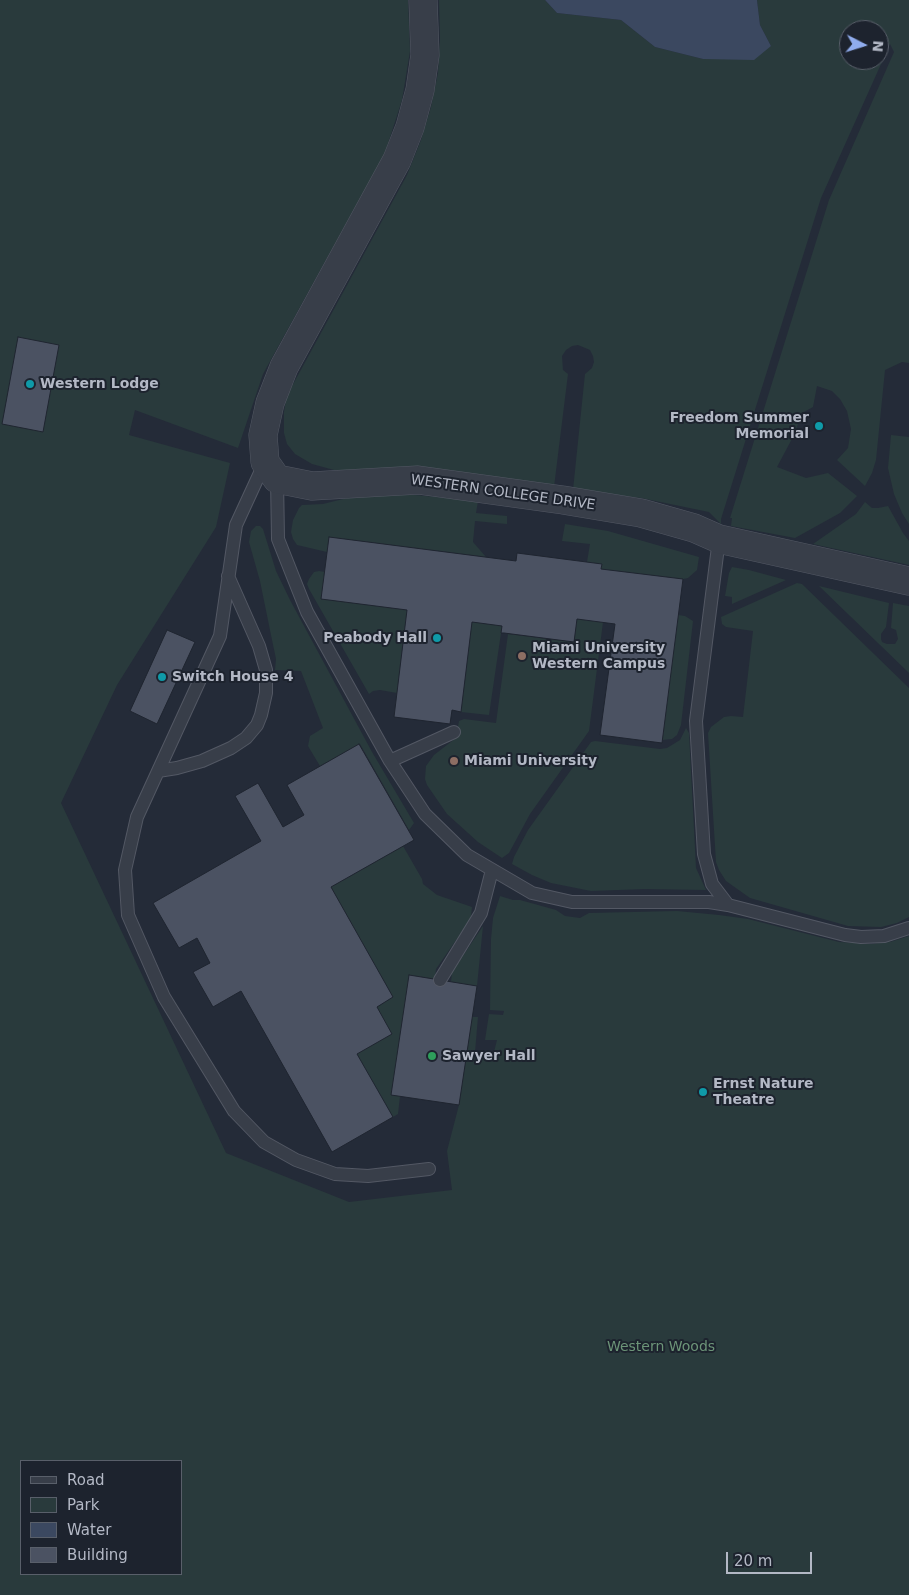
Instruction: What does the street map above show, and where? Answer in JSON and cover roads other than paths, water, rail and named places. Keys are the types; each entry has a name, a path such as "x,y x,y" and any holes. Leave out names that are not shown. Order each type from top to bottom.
{"street":[{"path":"271,471 263,435 270,403 284,367 397,160 410,127 420,90 425,55 423,0"},
{"name":"WESTERN COLLEGE DRIVE","path":"271,471 312,486 418,480 471,486 642,513 694,528 719,539 909,581"}],"lane":[{"path":"271,471 236,526 220,636 137,817 125,870 128,915 164,997 234,1111 264,1142 296,1160 335,1174 368,1176 429,1169"},
{"path":"271,471 278,539 303,602 390,762 425,814 467,855 532,893 572,902 671,901 728,905 845,935 884,936 909,928"},
{"path":"719,539 696,721 704,854 712,884 728,905"},
{"path":"158,771 202,761 231,748 246,738 258,725 266,693 266,670 259,646 228,576"},
{"path":"390,762 454,732"},
{"path":"440,980 481,912 492,870"}],"water":[{"path":"545,0 757,0 760,25 771,46 754,60 703,59 655,47 621,20 557,13"}],"place":[{"name":"Western Lodge","path":"30,384"},
{"name":"Freedom Summer Memorial","path":"819,426"},
{"name":"Peabody Hall","path":"437,638"},
{"name":"Miami University Western Campus","path":"522,656"},
{"name":"Switch House 4","path":"162,677"},
{"name":"Miami University","path":"454,761"},
{"name":"Sawyer Hall","path":"432,1056"},
{"name":"Ernst Nature Theatre","path":"703,1092"}],"park label":[{"name":"Western Woods","path":"661,1347"}]}
